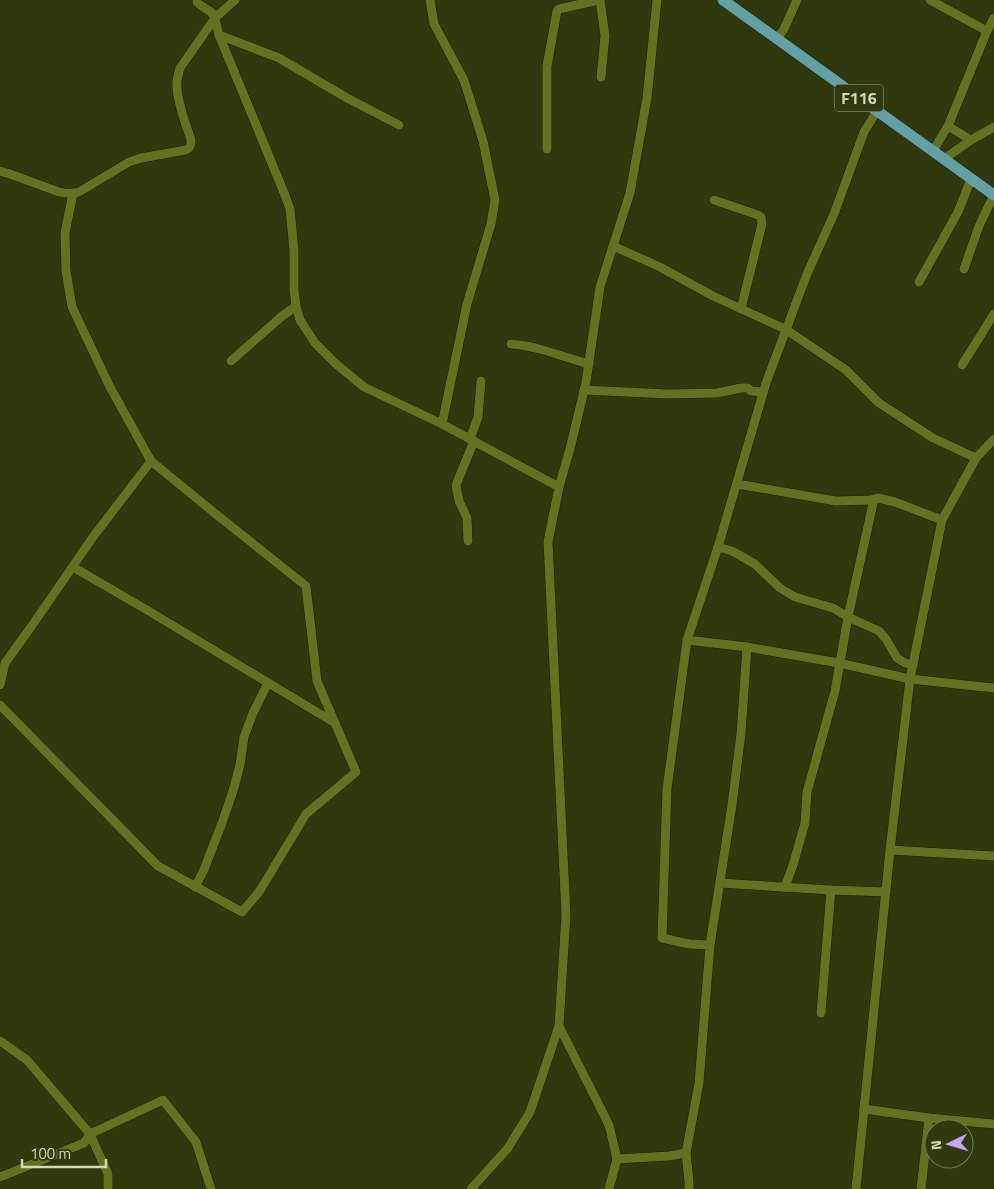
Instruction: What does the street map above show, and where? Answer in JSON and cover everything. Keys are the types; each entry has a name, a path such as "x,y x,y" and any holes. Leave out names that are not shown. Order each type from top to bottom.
{"main road":[{"name":"F116","path":"724,0 994,195"}],"street":[{"path":"0,171 67,194 78,192 129,162 190,148 191,140 178,97 177,78 180,68 215,18 235,0"},
{"path":"430,0 434,24 464,80 483,141 495,200 491,224 467,304 442,424"},
{"path":"547,149 547,66 559,8 599,0 604,36 601,77"},
{"path":"471,1189 508,1148 530,1112 559,1026 566,915 548,542 559,487 584,390 600,287 630,193 647,98 657,0"},
{"path":"777,39 797,0"},
{"path":"930,0 987,31"},
{"path":"195,1 211,12 215,18 219,35 286,195 290,209 294,251 296,306 300,320 315,343 335,363 364,387 442,424 559,487"},
{"path":"933,151 948,126 994,18"},
{"path":"219,35 280,58 347,98 399,125"},
{"path":"710,945 689,944 662,938 667,789 687,640 718,547 763,392 807,274 834,214 864,132 877,111"},
{"path":"948,126 971,140"},
{"path":"944,159 971,140 994,128"},
{"path":"919,282 954,219 971,179"},
{"path":"0,705 158,866 242,912 260,892 306,814 356,772 317,681 306,586 151,461 110,386 72,307 66,271 65,233 73,193"},
{"path":"964,269 979,226 994,195"},
{"path":"714,200 761,217 762,224 740,309"},
{"path":"613,246 660,267 740,309 786,329 846,370 879,403 933,438 976,458"},
{"path":"231,362 296,306"},
{"path":"962,365 994,314"},
{"path":"511,344 546,351 589,364"},
{"path":"468,541 467,518 459,501 456,485 478,417 481,381"},
{"path":"584,390 667,394 717,394 740,388 748,388 751,391 763,392"},
{"path":"856,1189 890,850 910,679 942,520 976,458 994,439"},
{"path":"0,685 4,663 93,537 151,461"},
{"path":"737,484 836,501 878,498 895,502 942,520"},
{"path":"785,887 805,823 807,792 834,691 874,499"},
{"path":"718,547 732,551 755,564 780,588 795,597 833,608 879,631 897,658 913,665"},
{"path":"73,566 335,723"},
{"path":"687,640 747,647 839,663 910,679 994,688"},
{"path":"689,1189 686,1153 699,1082 710,945 740,743 747,647"},
{"path":"196,887 233,791 247,729 268,683"},
{"path":"890,850 994,856"},
{"path":"720,883 886,892"},
{"path":"821,1013 831,890"},
{"path":"559,1026 608,1125 616,1159 609,1189"},
{"path":"0,1041 28,1060 90,1134 108,1174 108,1189"},
{"path":"0,1177 84,1142 90,1134 163,1100 196,1142 211,1189"},
{"path":"864,1109 994,1124"},
{"path":"921,1189 929,1118"},
{"path":"616,1159 669,1156 686,1153"}]}
